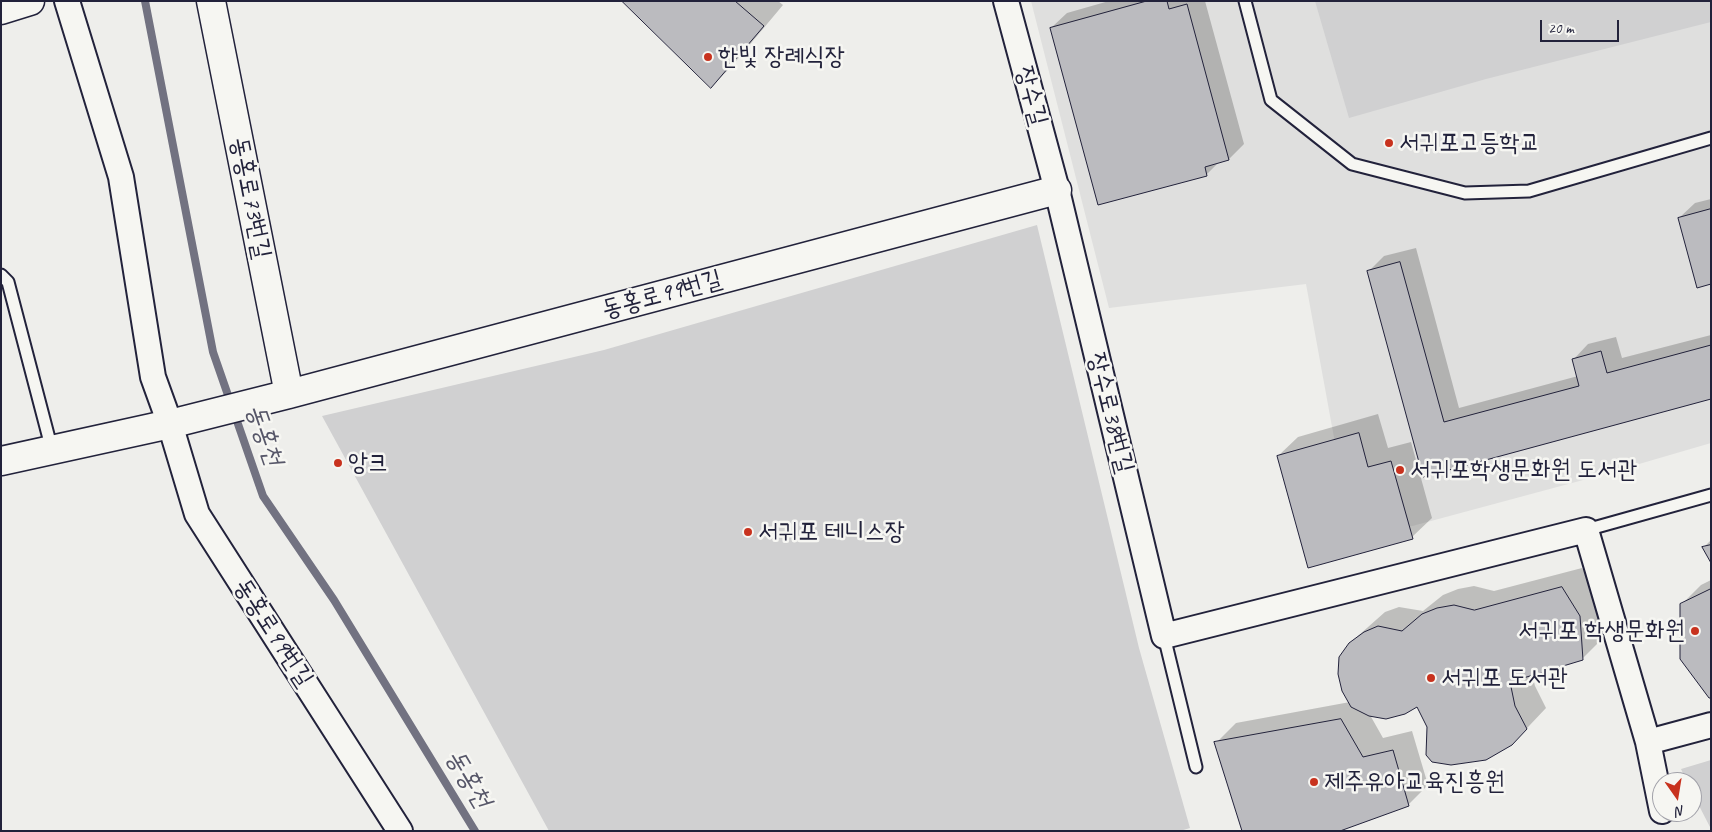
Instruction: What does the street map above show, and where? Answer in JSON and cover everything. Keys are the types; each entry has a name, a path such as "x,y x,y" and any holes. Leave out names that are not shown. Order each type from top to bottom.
{"street":[{"path":"1,10 30,1"},
{"name":"동홍로99번길","path":"67,1 121,178 153,378 182,421 197,514 400,831"},
{"name":"동홍로73번길","path":"211,1 278,396"},
{"name":"장수길","path":"1006,1 1057,190"},
{"name":"동홍로99번길","path":"182,421 1057,190"},
{"name":"장수로38번길","path":"1057,190 1164,636"},
{"path":"1,462 182,421"},
{"path":"1164,636 1586,530 1648,742 1654,772"},
{"path":"1648,742 1711,725"}],"lane":[{"path":"1245,1 1271,100 1352,164 1466,193 1529,190 1711,138"},
{"path":"1,276 8,282 52,450"},
{"path":"1586,530 1711,495"},
{"path":"1164,636 1196,767"}],"shaded area":[{"name":"서귀포고등학교","path":"1031,1 1711,1 1711,443 1598,476 1353,542 1306,284 1109,308"},
{"path":"1315,1 1711,1 1711,22 1486,79 1349,118"},
{"name":"서귀포 테니스장","path":"1037,225 1139,648 1190,828 1180,831 549,831 322,416 604,350"},
{"path":"1711,760 1711,829 1702,811 1702,772 1682,772 1681,769"}],"building":[{"name":"한빛 장례식장","path":"622,1 735,1 764,26 711,88"},
{"path":"1147,1 1167,1 1169,9 1187,4 1229,160 1205,167 1207,176 1098,205 1050,28"},
{"path":"1711,209 1711,284 1697,288 1678,218"},
{"path":"1400,262 1444,422 1579,386 1572,359 1601,351 1607,373 1711,345 1711,399 1423,477 1367,271"},
{"path":"1359,433 1368,467 1391,461 1413,539 1308,568 1277,456"},
{"name":"서귀포 학생문화원","path":"1711,545 1711,563 1702,547"},
{"name":"서귀포 도서관","path":"1562,587 1580,616 1583,660 1510,682 1515,706 1527,729 1512,745 1486,760 1451,765 1432,762 1426,755 1427,727 1417,707 1405,714 1386,719 1369,716 1351,707 1342,691 1338,674 1339,657 1349,643 1364,632 1378,626 1402,631 1422,614 1437,608 1454,605 1474,610"},
{"name":"서귀포 학생문화원","path":"1711,589 1711,698 1709,698 1680,659 1680,604"},
{"name":"제주유아교육진흥원","path":"1341,719 1363,757 1393,750 1409,806 1340,831 1242,831 1214,742"}],"waterway":[{"name":"동홍천","path":"145,1 213,352 263,496 334,600 475,831"}],"place":[{"name":"한빛 장례식장","path":"708,57"},
{"name":"서귀포고등학교","path":"1389,143"},
{"name":"앙크","path":"338,463"},
{"name":"서귀포학생문화원 도서관","path":"1400,470"},
{"name":"서귀포 테니스장","path":"748,532"},
{"name":"서귀포 학생문화원","path":"1695,631"},
{"name":"서귀포 도서관","path":"1431,678"},
{"name":"제주유아교육진흥원","path":"1314,782"}]}
